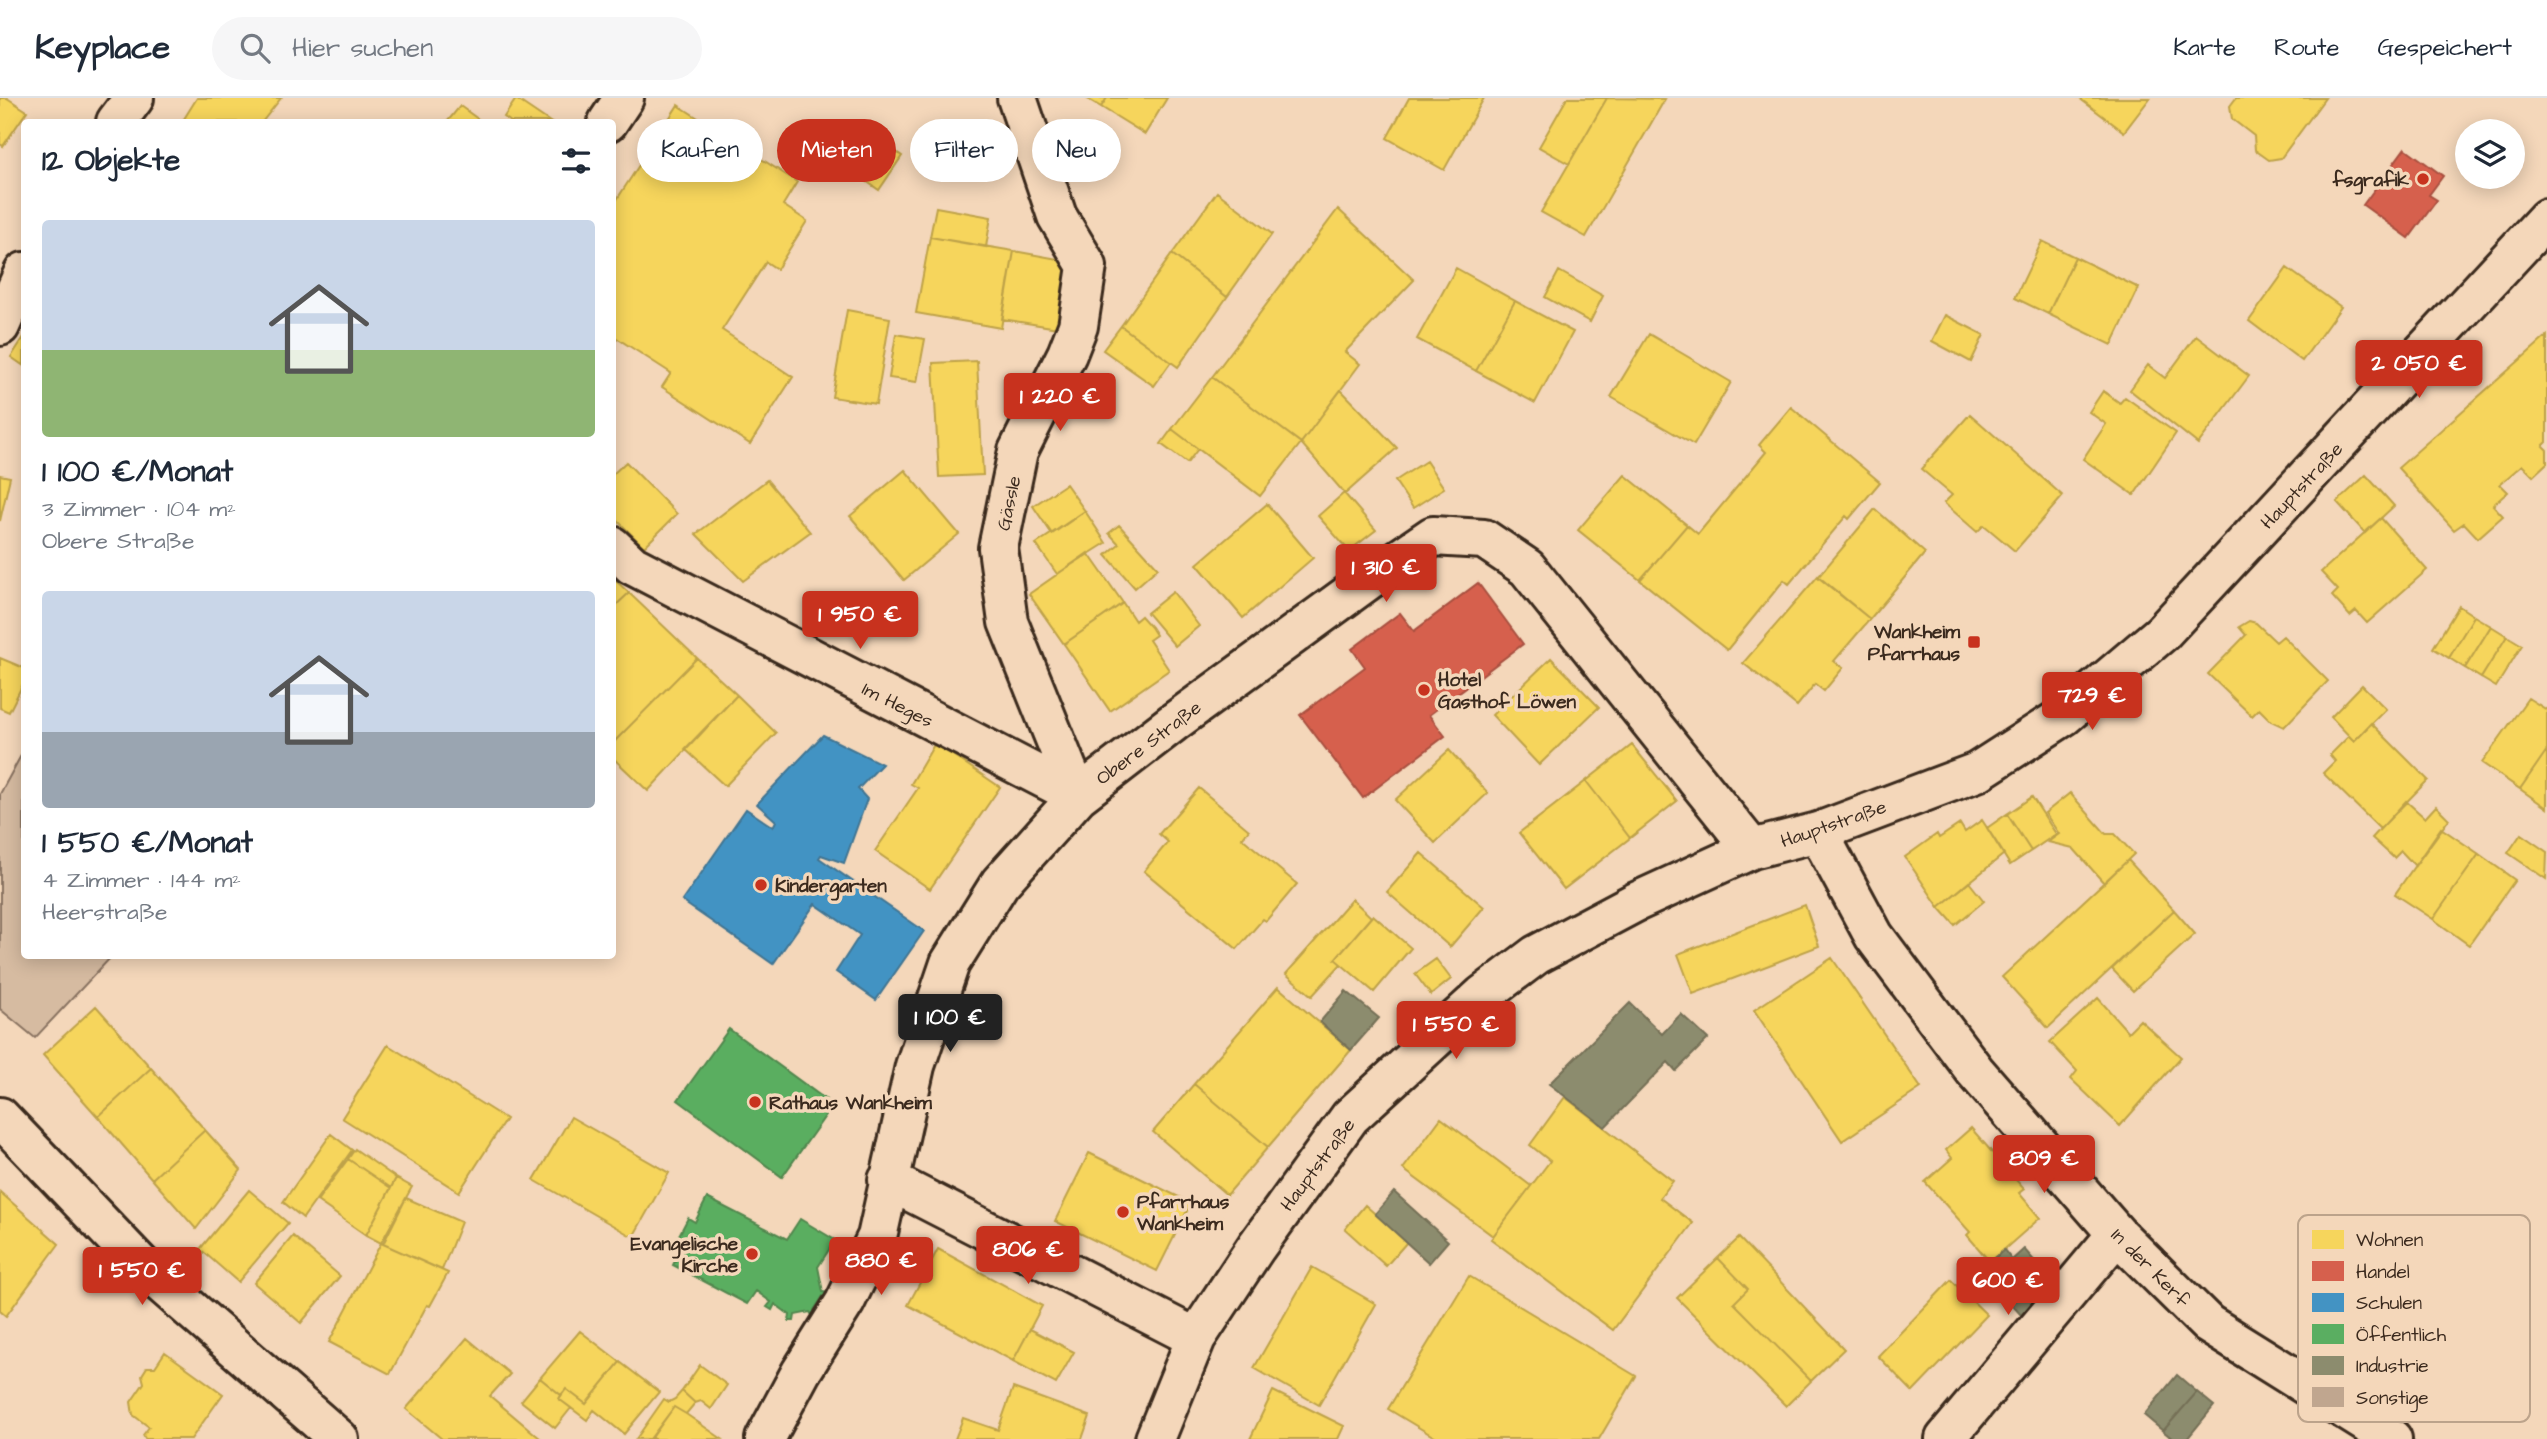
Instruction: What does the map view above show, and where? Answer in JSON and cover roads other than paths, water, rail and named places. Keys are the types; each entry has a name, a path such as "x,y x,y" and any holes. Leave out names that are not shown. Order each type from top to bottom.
{"street":[{"path":"118,119 134,98"},
{"path":"610,119 624,98"},
{"name":"Gässle","path":"1017,98 1057,216 1087,266 1077,326 1067,354 1018,451 998,548 1008,622 1078,796"},
{"name":"Hauptstraße","path":"1155,1439 1196,1338 1256,1247 1350,1117 1483,995 1536,955 1636,902 1752,849 1818,832 1977,772 2064,716 2162,633 2547,218"},
{"path":"0,326 21,279"},
{"name":"Obere Straße","path":"765,1439 801,1372 845,1302 877,1237 915,1066 950,963 1000,883 1078,796 1174,722 1433,536 1485,539 1527,568 1752,849"},
{"name":"Im Heges","path":"616,550 632,565 1078,796"},
{"name":"In der Kerf","path":"1818,832 1874,936 1975,1070 2117,1234 2208,1324 2298,1380"},
{"path":"0,1116 148,1272 339,1439"},
{"path":"888,1180 1196,1338"},
{"path":"1945,1439 2117,1234"},
{"name":"In der Kerf","path":"2365,1422 2392,1439"}],"place":[{"name":"fsgrafik","path":"2423,179"},
{"name":"Wankheim Pfarrhaus","path":"1974,642"},
{"name":"Hotel Gasthof Löwen","path":"1424,690"},
{"name":"Kindergarten","path":"761,885"},
{"name":"Rathaus Wankheim","path":"755,1102"},
{"name":"Pfarrhaus Wankheim","path":"1123,1212"},
{"name":"Evangelische Kirche","path":"752,1254"}]}
